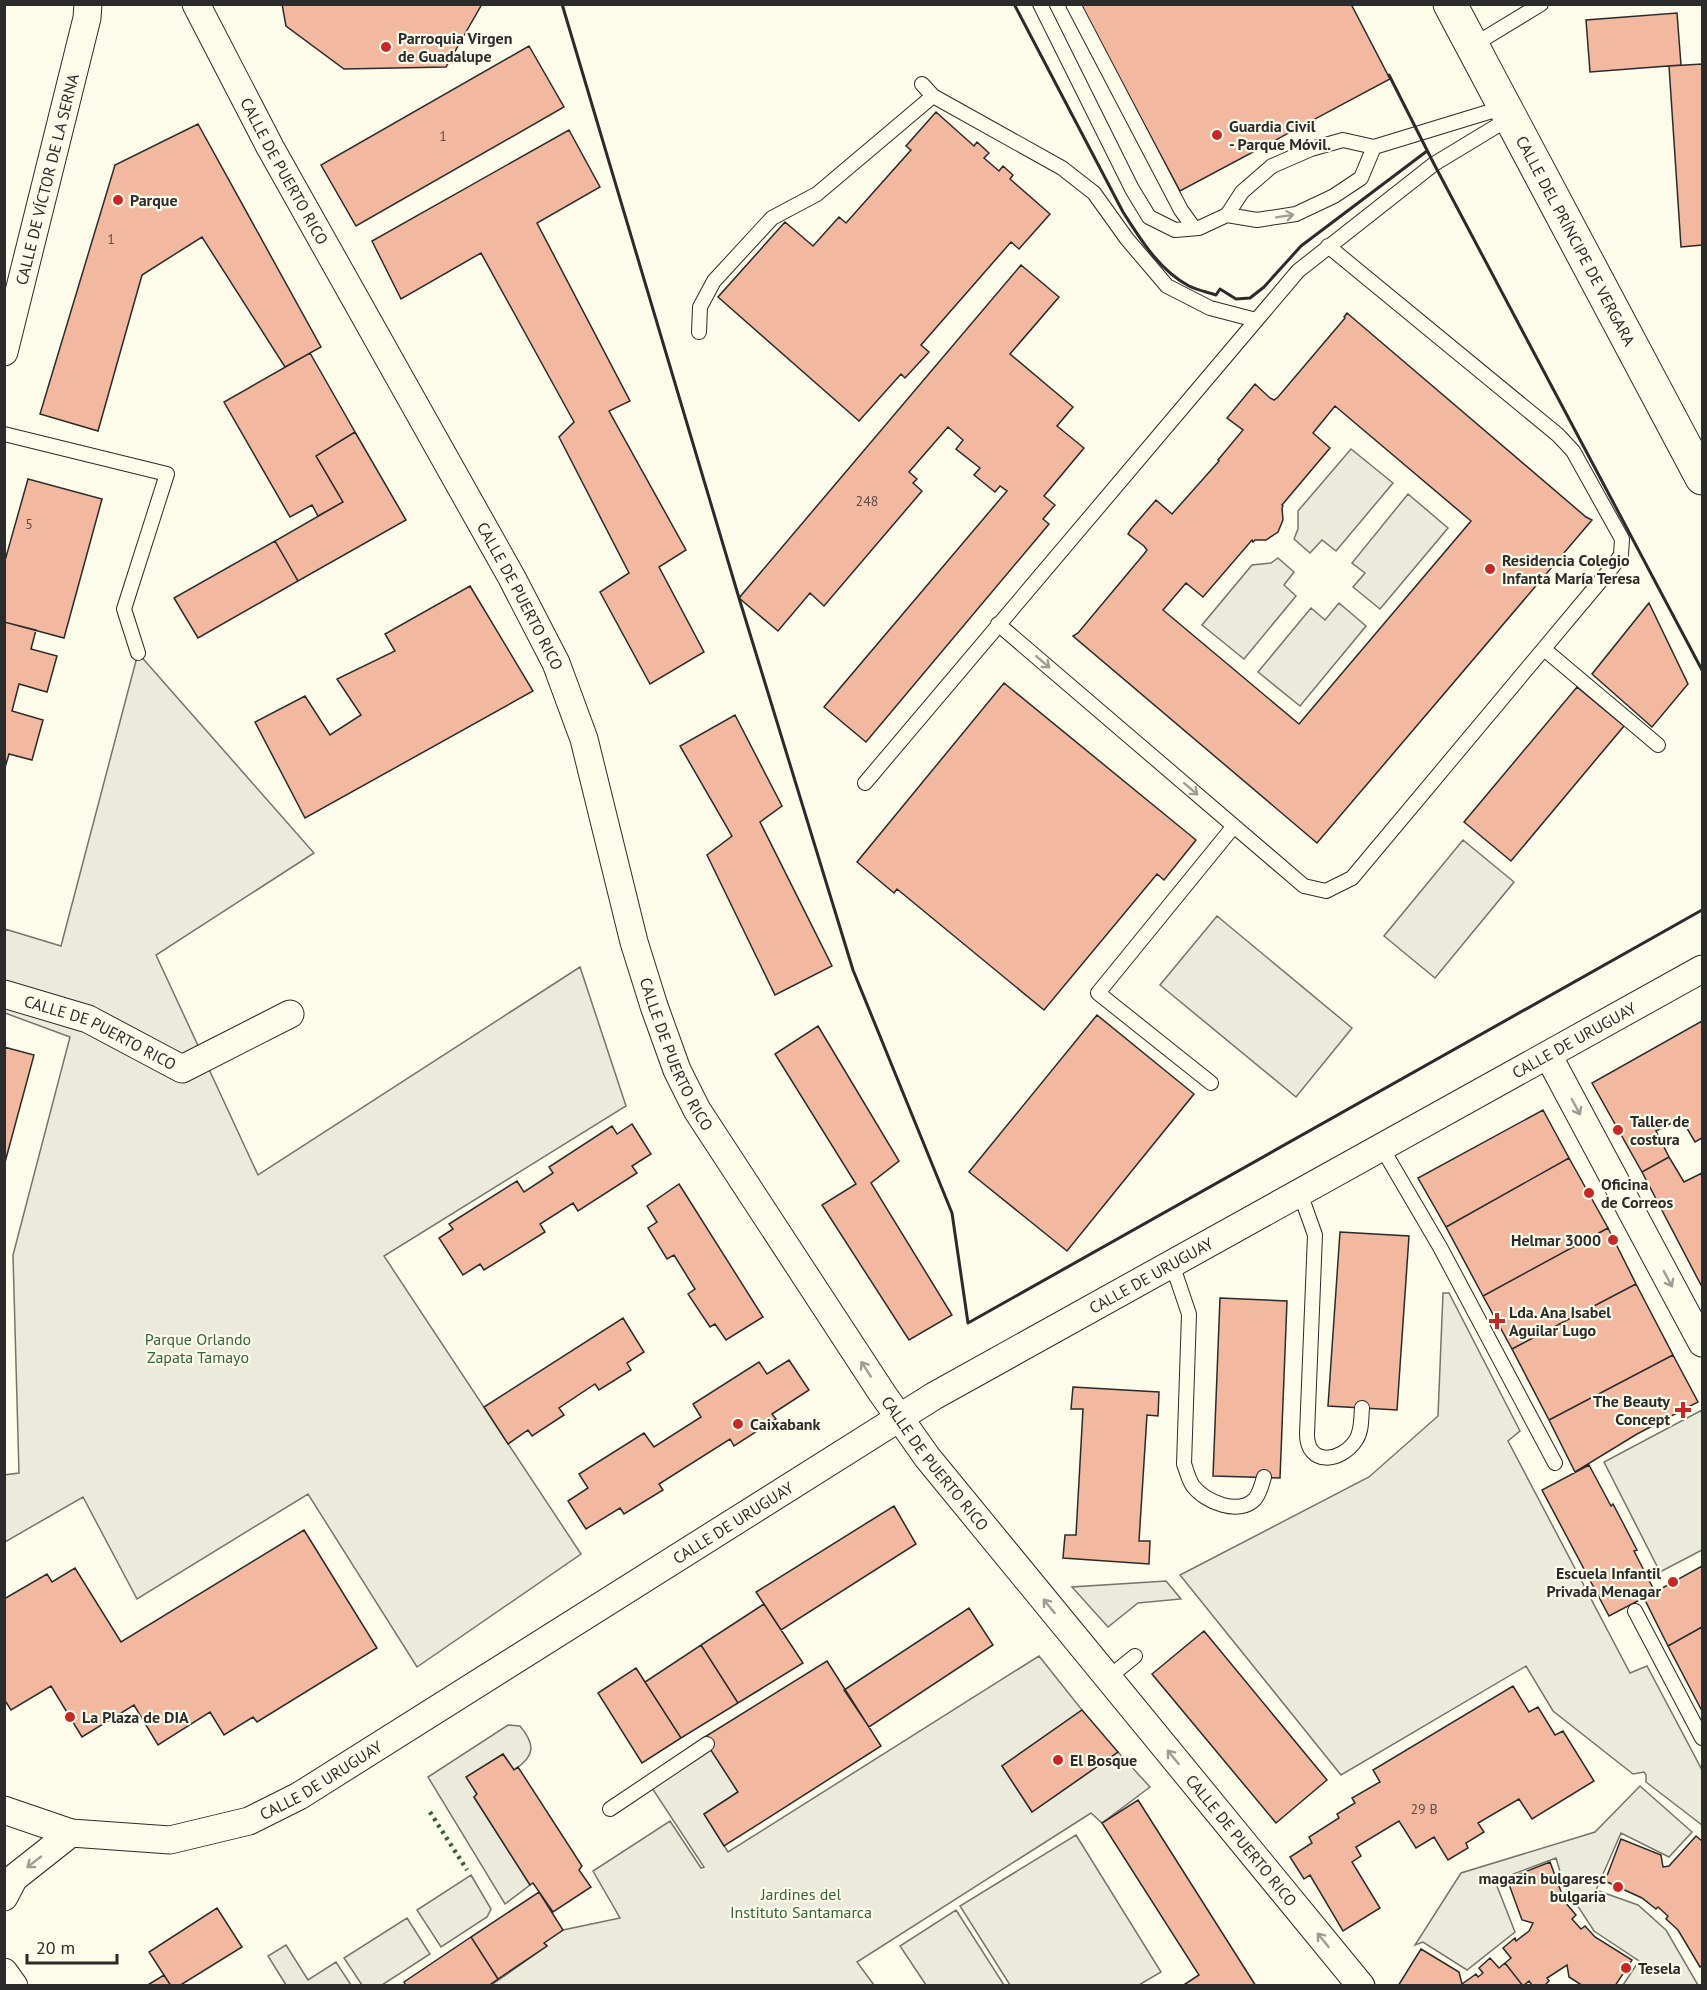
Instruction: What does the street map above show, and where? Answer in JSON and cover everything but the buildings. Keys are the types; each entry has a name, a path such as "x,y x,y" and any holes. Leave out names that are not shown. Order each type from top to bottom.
{"main road":[{"name":"CALLE DEL PRÍNCIPE DE VERGARA","path":"1450,4 1702,478"}],"street":[{"name":"CALLE DE VÍCTOR DE LA SERNA","path":"4,352 87,18 88,4"},
{"name":"CALLE DE PUERTO RICO","path":"196,4 270,147 512,578 556,663 584,739 634,942 654,1005 677,1070 698,1110 898,1417 927,1457 1360,1986"},
{"name":"CALLE DE URUGUAY","path":"4,1810 71,1833 170,1840 249,1821 299,1796 898,1417 1702,969"},
{"name":"CALLE DE PUERTO RICO","path":"4,994 88,1019 182,1069 290,1014"},
{"path":"1548,1055 1702,1343"},
{"path":"4,1897 14,1878 71,1833"},
{"path":"4,1972 14,1986"}],"lane":[{"path":"1040,4 1132,189 1149,217 1175,230 1194,228 1227,215 1257,220 1296,214 1334,196 1361,178 1374,147"},
{"path":"1073,4 1181,210 1194,228"},
{"path":"1472,46 1540,4"},
{"path":"922,84 933,96 1062,168 1094,193 1127,239 1167,286 1210,308 1256,320"},
{"path":"699,333 700,307 714,281 772,218 817,194 933,96"},
{"path":"1227,215 1242,192 1272,166 1311,148 1343,140 1374,147 1507,113"},
{"path":"865,783 1298,271 1434,164 1507,113"},
{"path":"998,624 1304,886 1326,891 1352,878 1617,561 1621,555 1622,539 1573,451 1558,435 1328,246"},
{"path":"4,435 168,474 124,609 138,653"},
{"path":"1544,648 1658,745"},
{"path":"1211,1083 1098,993 1234,826"},
{"path":"1382,1148 1440,1247 1555,1463"},
{"path":"1300,1193 1315,1235 1307,1434 1307,1444 1311,1450 1315,1454 1329,1458 1339,1457 1345,1453 1357,1440 1362,1408"},
{"path":"1172,1264 1189,1314 1184,1464 1188,1476 1193,1485 1209,1499 1233,1506 1241,1506 1255,1499 1264,1477"},
{"path":"1635,1611 1702,1738"},
{"path":"1108,1678 1135,1656"},
{"path":"610,1809 707,1744"}],"green space":[{"path":"1351,449 1393,483 1336,551 1322,540 1310,553 1294,539 1298,529 1298,511"},
{"path":"1408,494 1448,528 1380,609 1353,587 1365,573 1352,563"},
{"path":"1278,558 1294,572 1284,585 1296,596 1244,659 1202,625 1252,565 1271,563"},
{"path":"1339,603 1366,626 1300,706 1258,672 1311,608 1325,620"},
{"name":"Parque Orlando Zapata Tamayo","path":"138,653 314,853 156,955 258,1175 580,967 626,1106 384,1256 581,1554 417,1667 308,1494 137,1599 83,1497 5,1542 4,1475 19,1473 13,1255 70,1037 5,1013 5,929 61,946"},
{"path":"1463,840 1514,882 1435,978 1384,936"},
{"path":"1217,916 1352,1028 1296,1097 1160,985"},
{"path":"1443,1293 1449,1293 1520,1431 1508,1441 1630,1673 1647,1666 1702,1770 1702,1825 1646,1782 1644,1772 1633,1774 1553,1711 1526,1666 1341,1775 1180,1575 1369,1477 1438,1416"},
{"path":"1702,1410 1702,1550 1660,1572 1604,1462"},
{"path":"1166,1581 1181,1599 1138,1603 1108,1627 1072,1587"},
{"name":"Jardines del Instituto Santamarca","path":"1039,1656 1082,1710 1002,1766 1032,1812 1118,1752 1150,1787 1102,1823 1091,1813 857,1962 874,1985 490,1986 547,1946 544,1943 563,1930 620,1918 593,1871 670,1821 701,1868 704,1867 652,1788 711,1749 738,1792 704,1814 728,1852"},
{"path":"508,1725 520,1726 525,1732 530,1744 530,1755 514,1770 503,1754 467,1777 477,1794 474,1797 530,1885 505,1904 428,1777"},
{"path":"1640,1786 1692,1832 1669,1857 1621,1833 1596,1890 1638,1905 1666,1930 1698,1985 1623,1985 1639,1961 1594,1931 1564,1885 1556,1858 1495,1881 1515,1932 1467,1970 1423,1942 1415,1945 1461,1873 1595,1832"},
{"path":"1076,1835 1161,1972 1139,1985 1010,1985 960,1906"},
{"path":"471,1875 491,1909 487,1917 441,1947 417,1910"},
{"path":"956,1910 1004,1985 926,1985 900,1946"},
{"path":"407,1918 430,1954 382,1985 362,1985 344,1958"},
{"path":"286,1945 308,1980 336,1962 351,1985 286,1985 268,1956"}],"hedge":[{"path":"430,1812 467,1870"}],"wall":[{"path":"562,4 739,598 853,970 952,1213 968,1323 1702,910"},
{"path":"1014,4 1123,212 1160,263 1178,279 1195,289 1216,295 1220,289 1236,299 1250,298 1264,287 1301,246 1427,151"},
{"path":"1389,75 1702,670"}],"place":[{"name":"Parroquia Virgen de Guadalupe","path":"386,47"},
{"name":"Guardia Civil - Parque Móvil.","path":"1217,135"},
{"name":"Parque","path":"118,200"},
{"name":"Residencia Colegio Infanta María Teresa","path":"1490,569"},
{"name":"Taller de costura","path":"1618,1130"},
{"name":"Oficina de Correos","path":"1589,1193"},
{"name":"Helmar 3000","path":"1613,1240"},
{"name":"Lda. Ana Isabel Aguilar Lugo","path":"1497,1321"},
{"name":"The Beauty Concept","path":"1683,1410"},
{"name":"Caixabank","path":"738,1424"},
{"name":"Escuela Infantil Privada Menagar","path":"1673,1582"},
{"name":"La Plaza de DIA","path":"70,1717"},
{"name":"El Bosque","path":"1058,1760"},
{"name":"magazin bulgaresc bulgaria","path":"1618,1887"},
{"name":"Tesela","path":"1626,1968"}]}
